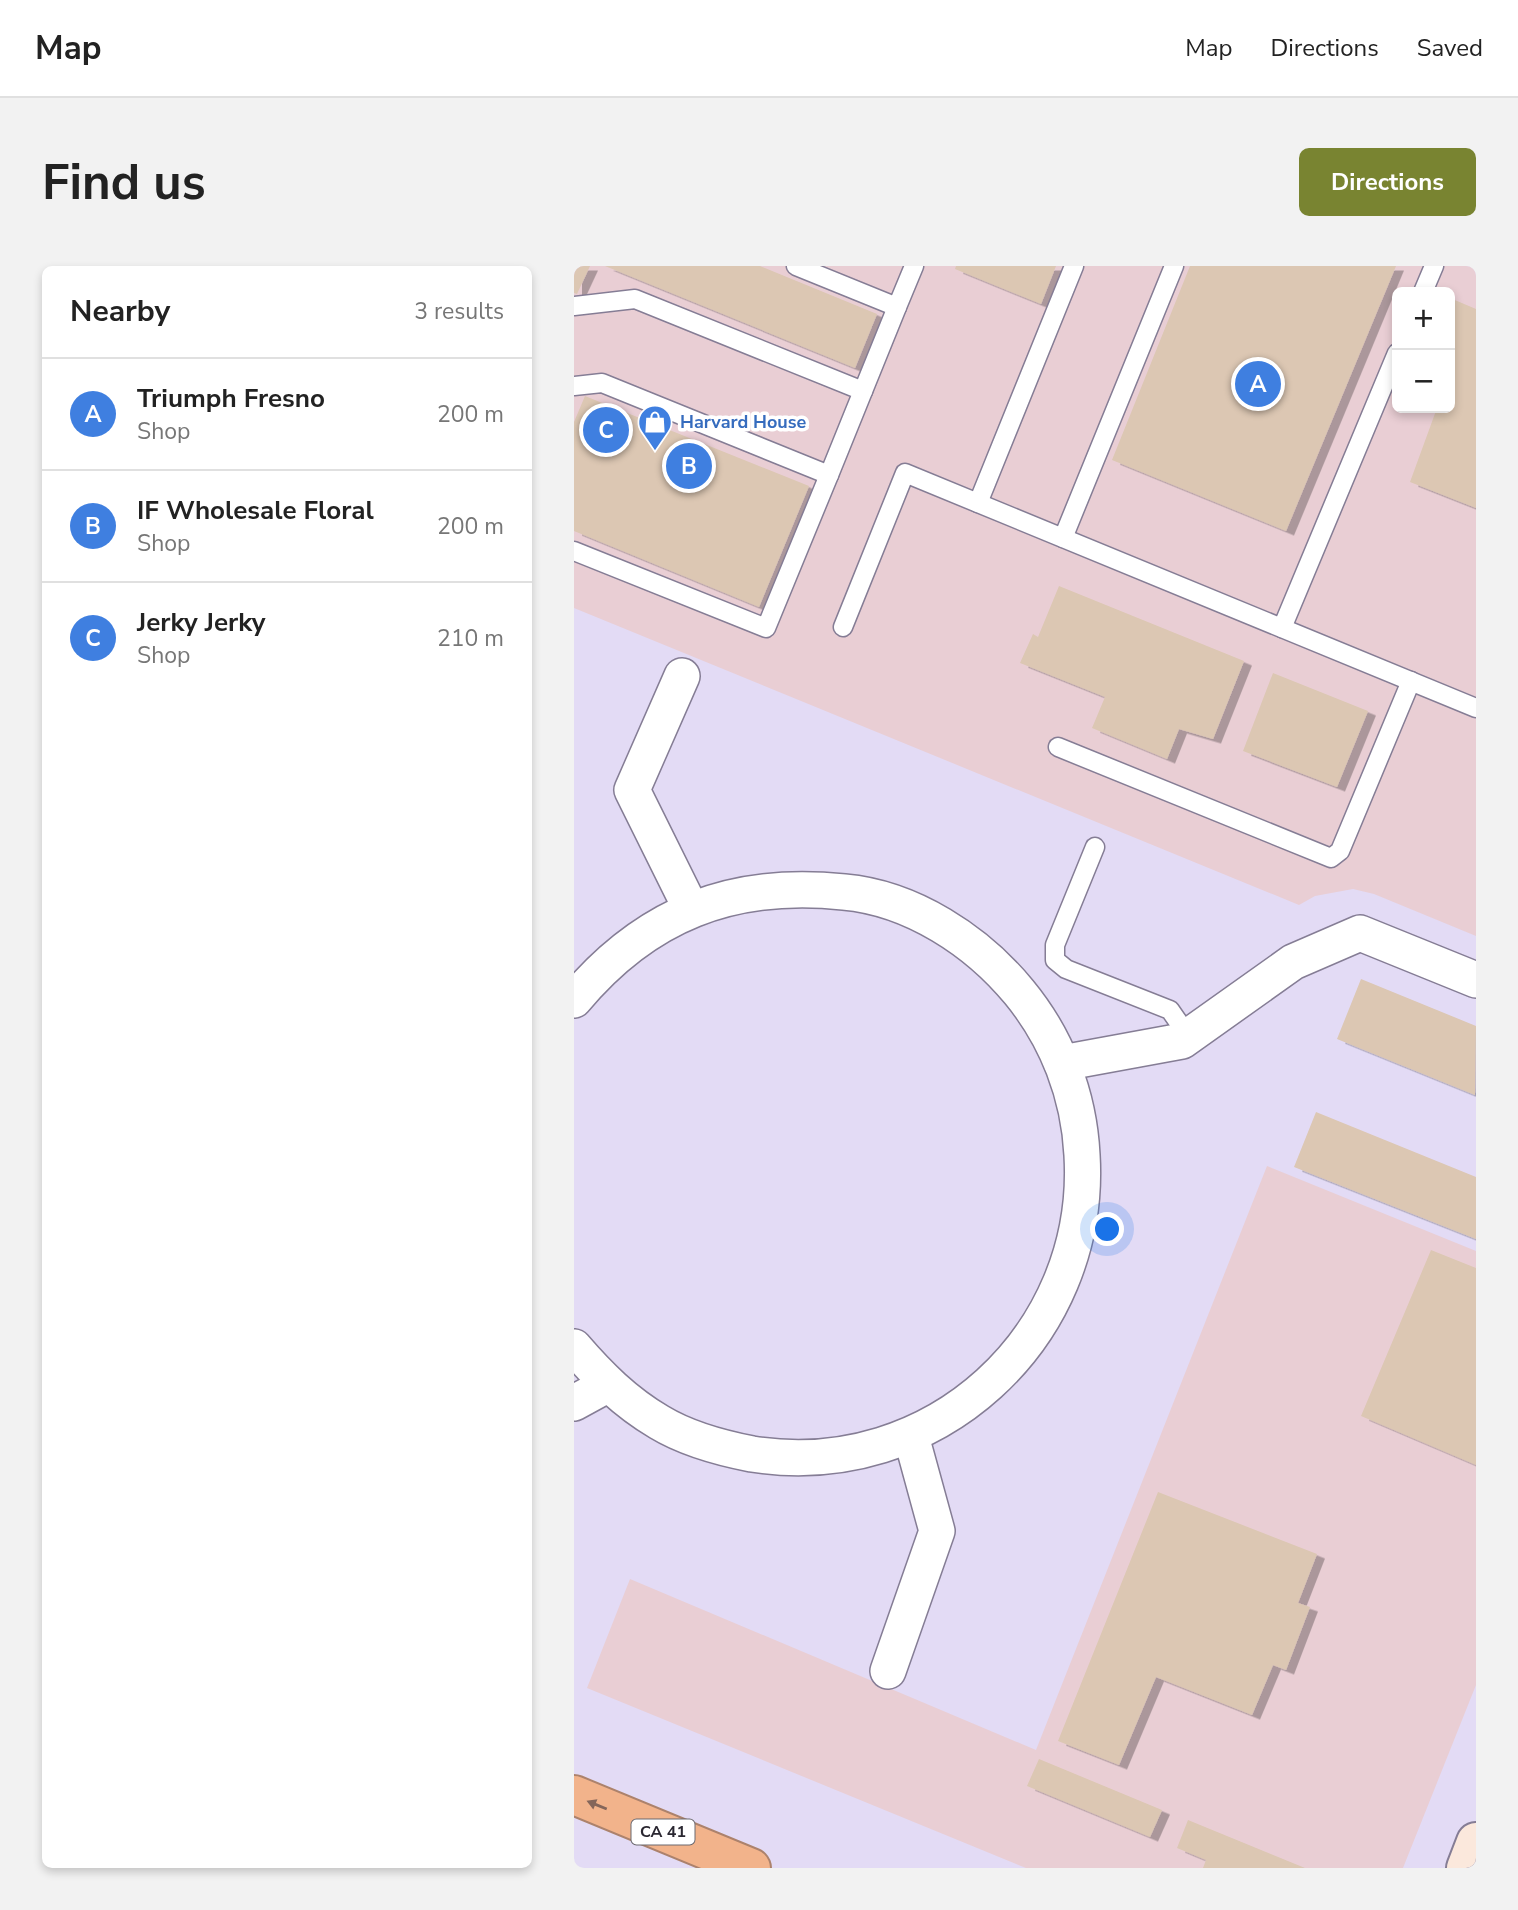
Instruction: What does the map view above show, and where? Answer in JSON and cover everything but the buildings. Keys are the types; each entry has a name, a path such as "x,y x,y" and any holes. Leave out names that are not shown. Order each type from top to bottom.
{"highway":[{"name":"CA 41","path":"574,1795 751,1868"}],"main road":[{"path":"1466,1868 1476,1842"}],"street":[{"path":"682,676 632,790 691,909"},
{"path":"574,1000 599,970 642,935 691,909 744,893 800,887 855,893 908,909 958,935 1001,970 1036,1013 1062,1063 1080,1124 1084,1188 1073,1250 1050,1309 1013,1362 966,1405 911,1436 848,1455 783,1459 720,1448 660,1423 607,1385 574,1347"},
{"path":"1062,1063 1182,1041 1293,962 1360,933 1476,980"},
{"path":"574,1404 607,1385"},
{"path":"888,1671 937,1531 911,1436"}],"lane":[{"path":"796,266 897,307"},
{"path":"574,551 766,628 914,266"},
{"path":"978,503 1074,266"},
{"path":"1063,538 1174,266"},
{"path":"1425,287 1434,266"},
{"path":"574,306 635,299 863,391"},
{"path":"1282,628 1392,365"},
{"path":"574,386 602,383 829,475"},
{"path":"843,627 905,473 1410,681 1474,701"},
{"path":"1058,747 1331,858 1340,851 1410,681"},
{"path":"1095,847 1055,945 1055,960 1066,969 1170,1010 1188,1036"}],"shaded area":[{"path":"574,266 1476,266 1476,936 1374,894 1353,889 1315,896 1299,905 574,608"},
{"path":"1267,1166 1476,1251 1476,1685 1403,1868 1026,1868 587,1688 630,1579 1036,1750"}],"place":[{"name":"Triumph Fresno","path":"1258,384"},
{"name":"Jerky Jerky","path":"606,430"},
{"name":"Harvard House","path":"655,452"},
{"name":"IF Wholesale Floral","path":"689,466"}]}
